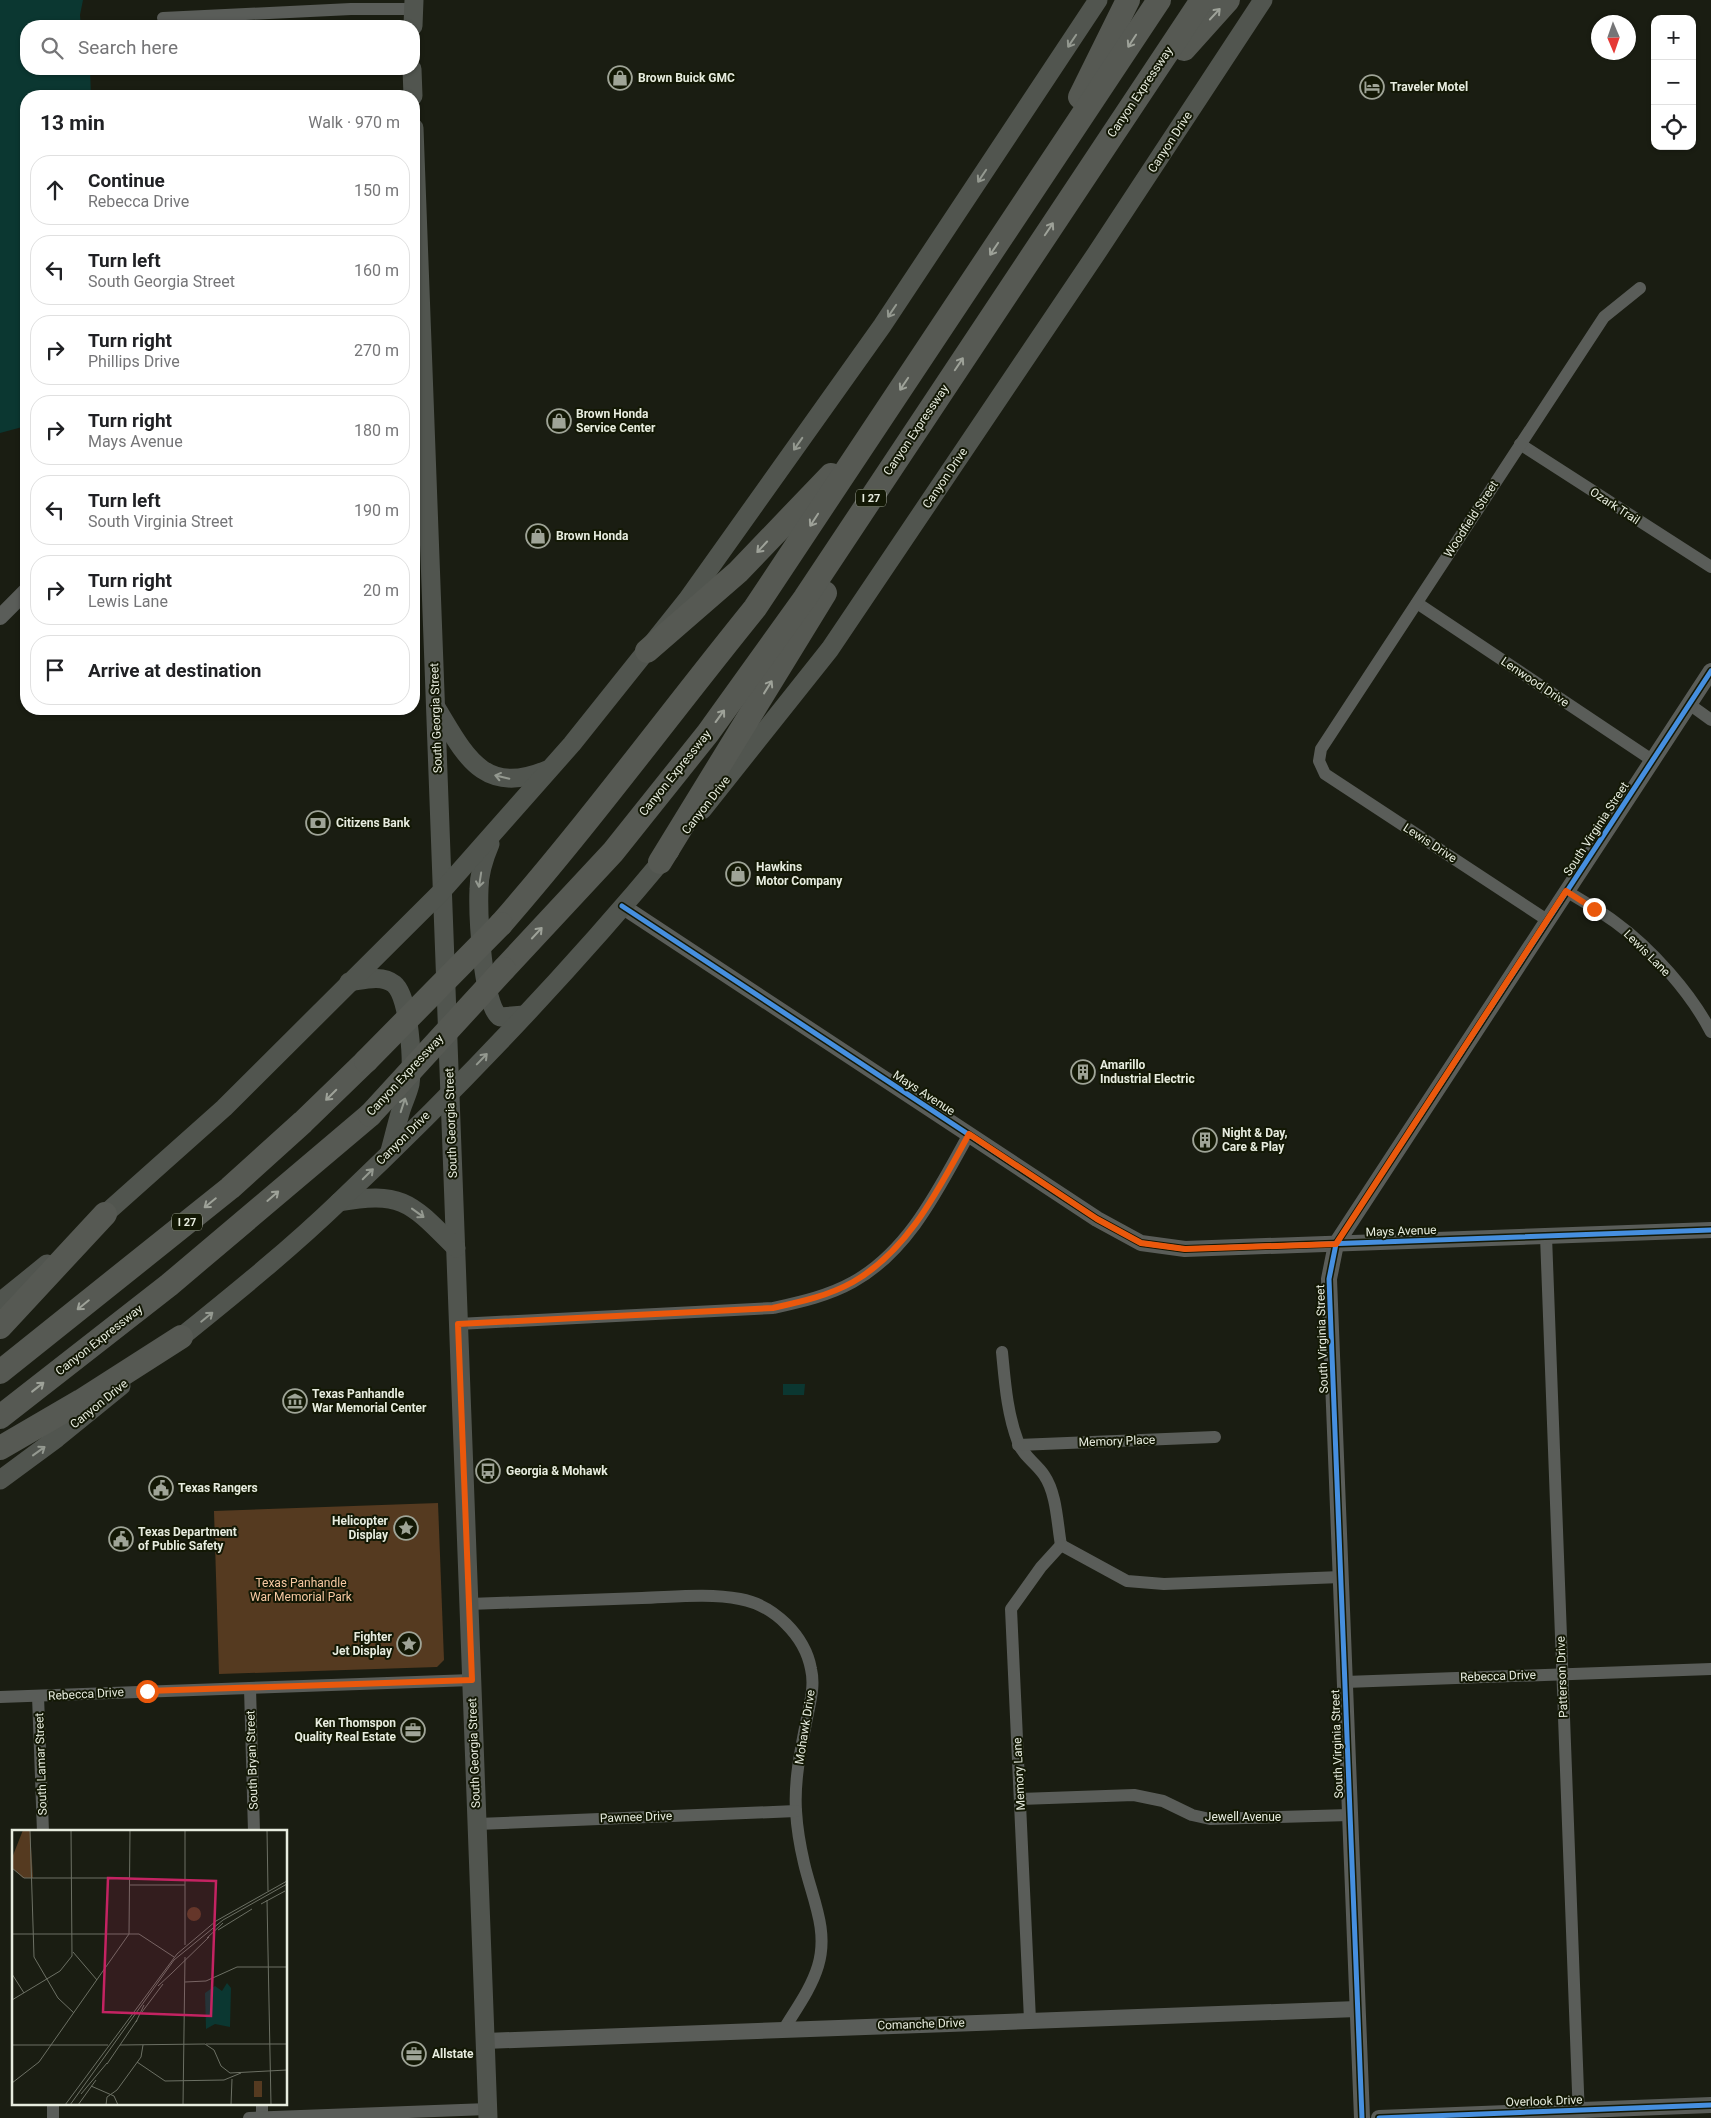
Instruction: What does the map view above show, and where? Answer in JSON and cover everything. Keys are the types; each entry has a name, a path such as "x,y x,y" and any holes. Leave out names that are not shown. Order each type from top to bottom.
{"highway":[{"path":"1033,190 1128,0"},
{"name":"I 27","path":"0,1372 230,1188 303,1122 501,924 557,860 689,689 755,608 1159,0"},
{"name":"Canyon Expressway","path":"0,1417 169,1285 370,1115 613,852 708,733 805,598 1202,0"},
{"path":"1086,174 1190,41 1228,0"},
{"path":"648,651 738,572 869,437"},
{"path":"660,862 861,533 879,485"},
{"path":"0,1327 105,1214"},
{"path":"0,1448 181,1337"}],"main road":[{"path":"0,1302 105,1214 224,1108 442,891 549,770 648,651 687,600 882,326 1098,0"},
{"name":"Canyon Drive","path":"0,1480 57,1438 254,1278 339,1202 450,1092 524,1014 660,862 830,649 1096,254 1263,0"},
{"path":"412,75 413,90"},
{"name":"South Georgia Street","path":"420,463 421,519 435,706 488,2114"},
{"path":"435,706 469,760 486,773 507,779 528,778 549,770"},
{"path":"494,834 484,858 479,888 482,958 491,1008 496,1014 506,1018 524,1014"},
{"path":"349,982 374,978 385,979 394,984 401,993 405,1010 410,1056 410,1085 390,1152"},
{"path":"339,1202 368,1197 396,1199 428,1220 456,1248"}],"street":[{"path":"163,18 351,10 413,12"},
{"name":"Woodfield Street","path":"1319,761 1321,749 1604,317 1640,288"},
{"name":"Ozark Trail","path":"1520,444 1711,567"},
{"path":"0,617 20,597"},
{"name":"Lenwood Drive","path":"1417,603 1652,760"},
{"name":"South Virginia Street","path":"1362,2118 1329,1279 1336,1244 1711,671"},
{"path":"1689,704 1711,720"},
{"name":"Lewis Drive","path":"1319,761 1325,774 1547,920"},
{"name":"Lewis Lane","path":"1566,891 1615,922 1649,952 1680,987 1711,1032"},
{"name":"Mays Avenue","path":"622,906 1097,1219 1141,1243 1185,1249 1711,1230"},
{"path":"458,1324 773,1308 819,1297 853,1282 882,1260 913,1228 941,1185 969,1134"},
{"name":"Patterson Drive","path":"1546,1236 1579,2114"},
{"path":"1002,1352 1007,1407 1018,1445 1027,1458 1044,1474 1052,1489 1061,1546 1126,1581 1164,1584 1341,1577"},
{"name":"Memory Place","path":"1018,1445 1215,1437"},
{"name":"Memory Lane","path":"1030,2020 1011,1609 1041,1567 1061,1546"},
{"name":"Mohawk Drive","path":"469,1604 700,1596 741,1599 761,1606 780,1618 795,1633 807,1652 812,1672 812,1694 796,1779 796,1811 804,1863 820,1917 822,1941 815,1973 806,1994 784,2029"},
{"name":"Rebecca Drive","path":"1345,1682 1711,1669"},
{"name":"Rebecca Drive","path":"0,1698 472,1680"},
{"name":"South Bryan Street","path":"250,1688 254,1830"},
{"name":"South Lamar Street","path":"38,1696 43,1830"},
{"name":"Jewell Avenue","path":"1020,1799 1134,1796 1164,1802 1192,1815 1210,1819 1350,1815"},
{"name":"Pawnee Drive","path":"477,1824 796,1811"},
{"name":"Comanche Drive","path":"485,2041 1357,2009"},
{"name":"Overlook Drive","path":"1379,2118 1579,2114 1711,2105"},
{"path":"249,2118 488,2114"}],"green space":[{"name":"Texas Panhandle War Memorial Park","path":"438,1503 444,1660 437,1667 219,1674 214,1511"}],"water":[{"path":"0,0 83,0 80,20 20,20 20,75 90,75 91,90 20,90 20,428 0,433"},
{"path":"783,1384 805,1384 804,1395 783,1395"}],"cycle path":[{"path":"1362,2118 1329,1279 1336,1244 1711,671"},
{"path":"622,906 1097,1219 1141,1243 1185,1249 1711,1230"},
{"path":"1379,2118 1711,2105"}],"place":[{"name":"Brown Buick GMC","path":"620,78"},
{"name":"Traveler Motel","path":"1372,87"},
{"name":"Brown Honda Service Center","path":"559,421"},
{"name":"Brown Honda","path":"538,536"},
{"name":"Citizens Bank","path":"318,823"},
{"name":"Hawkins Motor Company","path":"738,874"},
{"name":"Amarillo Industrial Electric","path":"1083,1072"},
{"name":"Night & Day, Care & Play","path":"1205,1140"},
{"name":"Texas Panhandle War Memorial Center","path":"295,1401"},
{"name":"Georgia & Mohawk","path":"488,1471"},
{"name":"Texas Rangers","path":"161,1488"},
{"name":"Helicopter Display","path":"406,1528"},
{"name":"Texas Department of Public Safety","path":"121,1539"},
{"name":"Fighter Jet Display","path":"409,1644"},
{"name":"Ken Thomspon Quality Real Estate","path":"413,1730"},
{"name":"Allstate","path":"414,2054"}],"route":[{"path":"147,1691 472,1680 458,1324 773,1308 819,1297 853,1282 882,1260 913,1228 941,1185 969,1134 1097,1219 1141,1243 1185,1249 1336,1244 1400,1143 1566,891 1594,909"}]}
